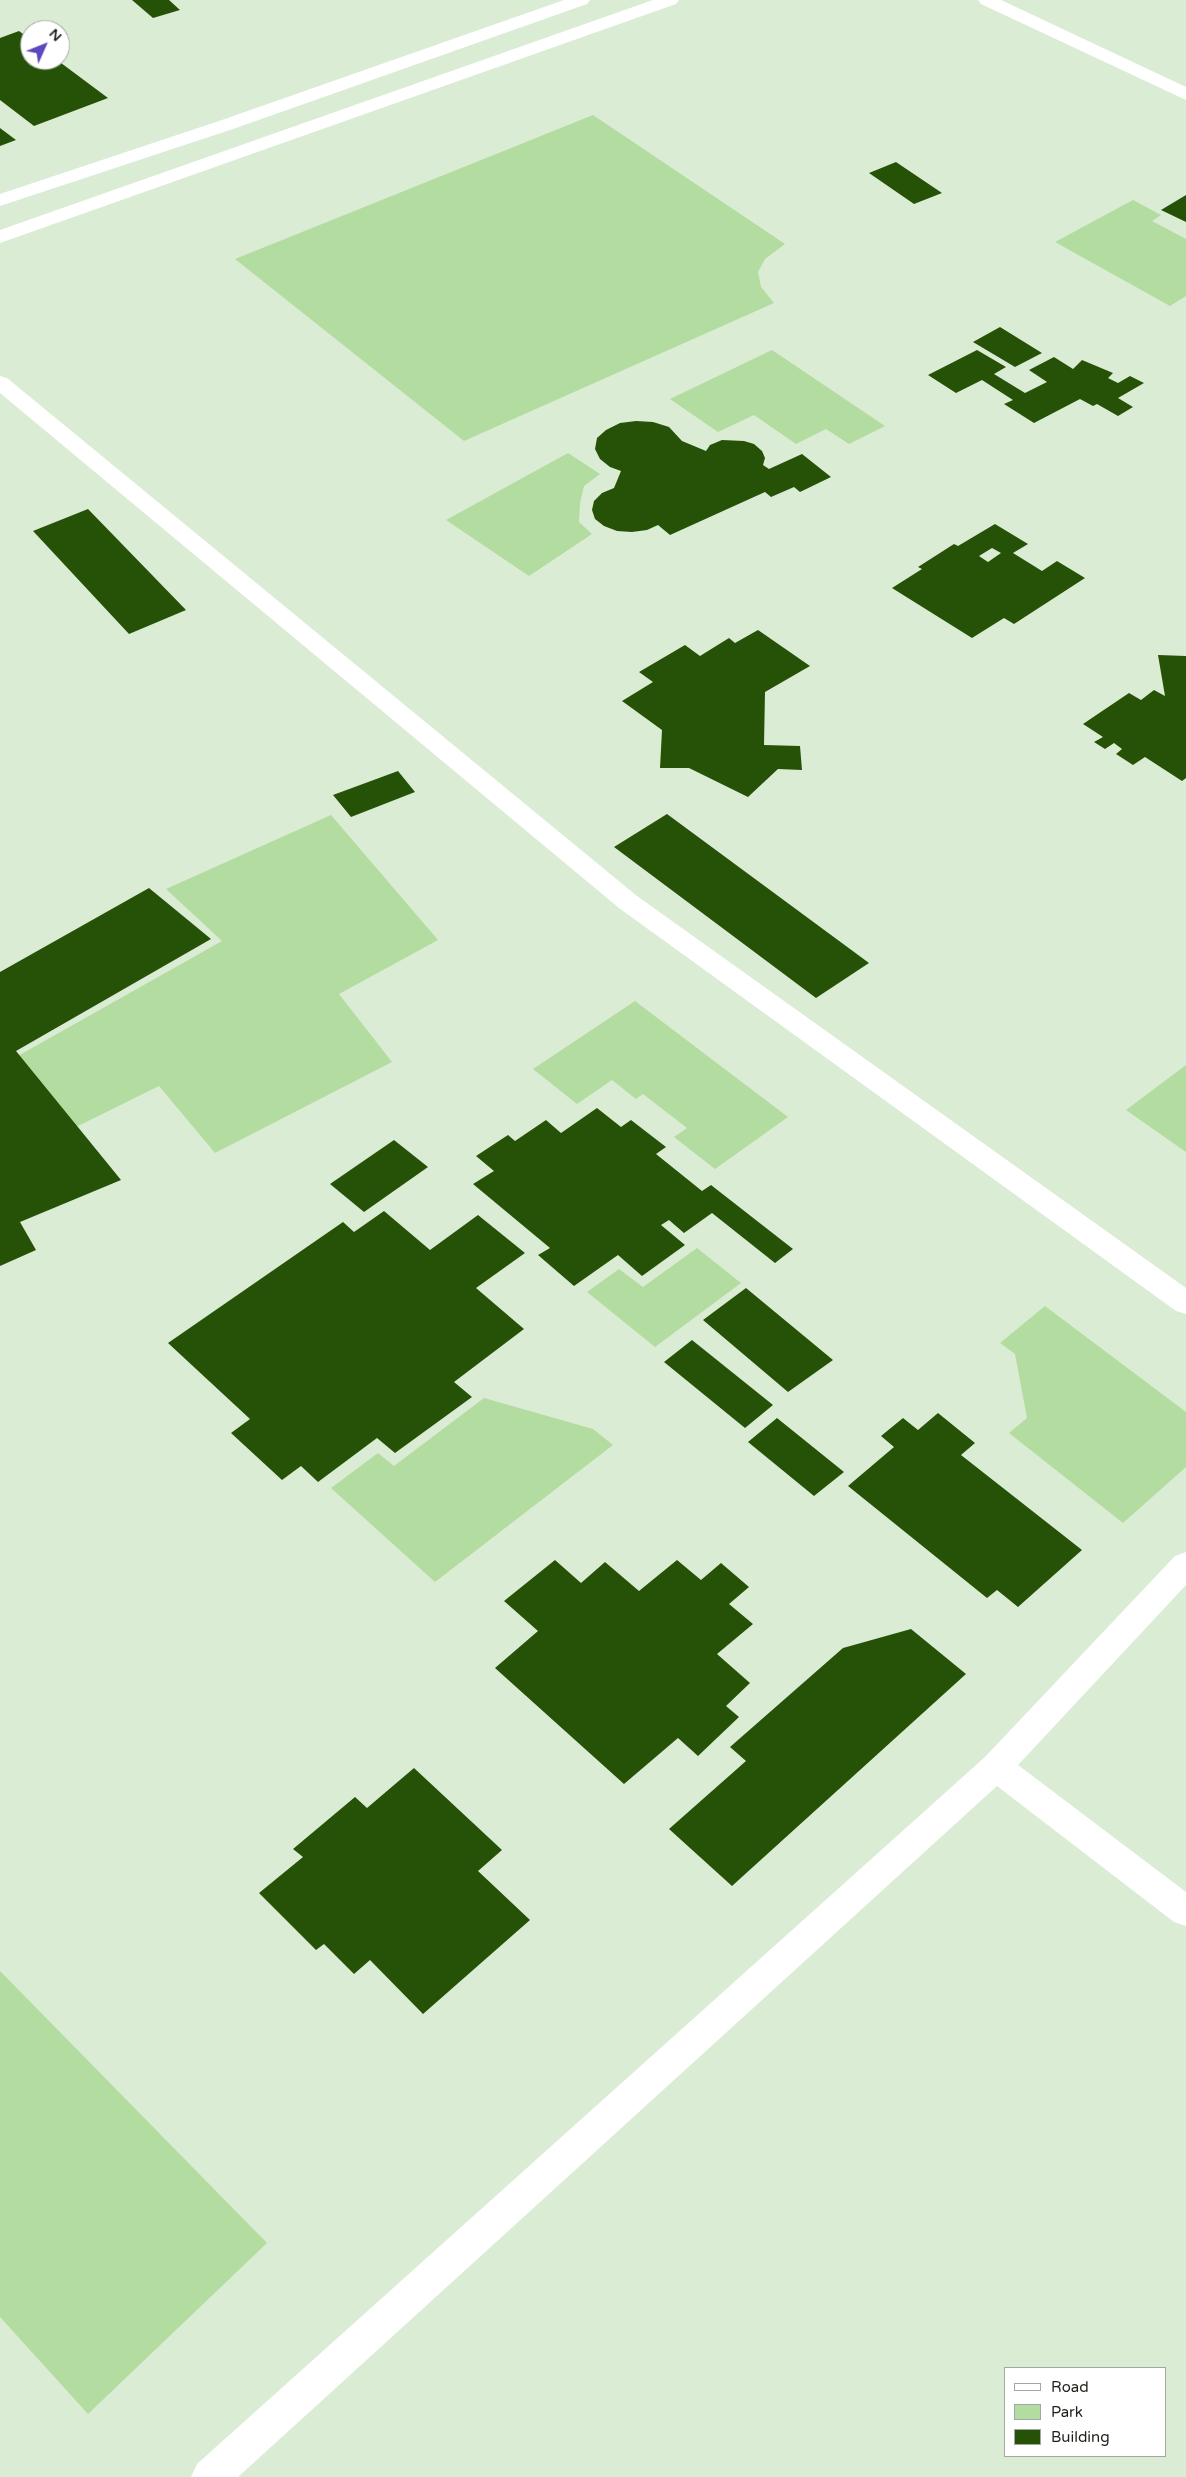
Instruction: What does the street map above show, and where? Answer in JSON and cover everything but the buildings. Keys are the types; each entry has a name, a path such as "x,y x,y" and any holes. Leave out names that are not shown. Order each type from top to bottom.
{"street":[{"path":"0,200 228,124 580,0"},
{"path":"0,236 670,0"},
{"path":"987,0 1186,94"},
{"path":"0,382 628,902 1186,1303"},
{"path":"210,2477 996,1767 1186,1565"},
{"path":"996,1767 1186,1911"}],"green space":[{"path":"593,115 785,244 765,259 758,272 761,287 774,303 464,441 235,259"},
{"path":"1133,200 1161,215 1152,221 1186,239 1186,296 1170,306 1055,242"},
{"path":"772,350 885,426 849,444 826,429 796,444 754,415 718,432 670,399"},
{"path":"568,453 600,474 584,486 580,503 579,522 592,534 529,576 446,520"},
{"path":"331,815 438,940 339,994 392,1062 215,1153 159,1086 76,1127 16,1057 222,941 166,889"},
{"path":"635,1001 788,1117 715,1169 674,1137 687,1128 643,1094 636,1099 612,1080 577,1104 533,1069"},
{"path":"1186,1065 1186,1152 1126,1110"},
{"path":"697,1248 741,1283 655,1347 587,1292 619,1269 643,1287"},
{"path":"1045,1306 1186,1412 1186,1467 1123,1523 1009,1433 1027,1418 1015,1354 1000,1343"},
{"path":"484,1398 593,1429 613,1445 435,1582 331,1488 378,1453 394,1466"},
{"path":"0,1971 267,2243 88,2414 0,2317"}]}
